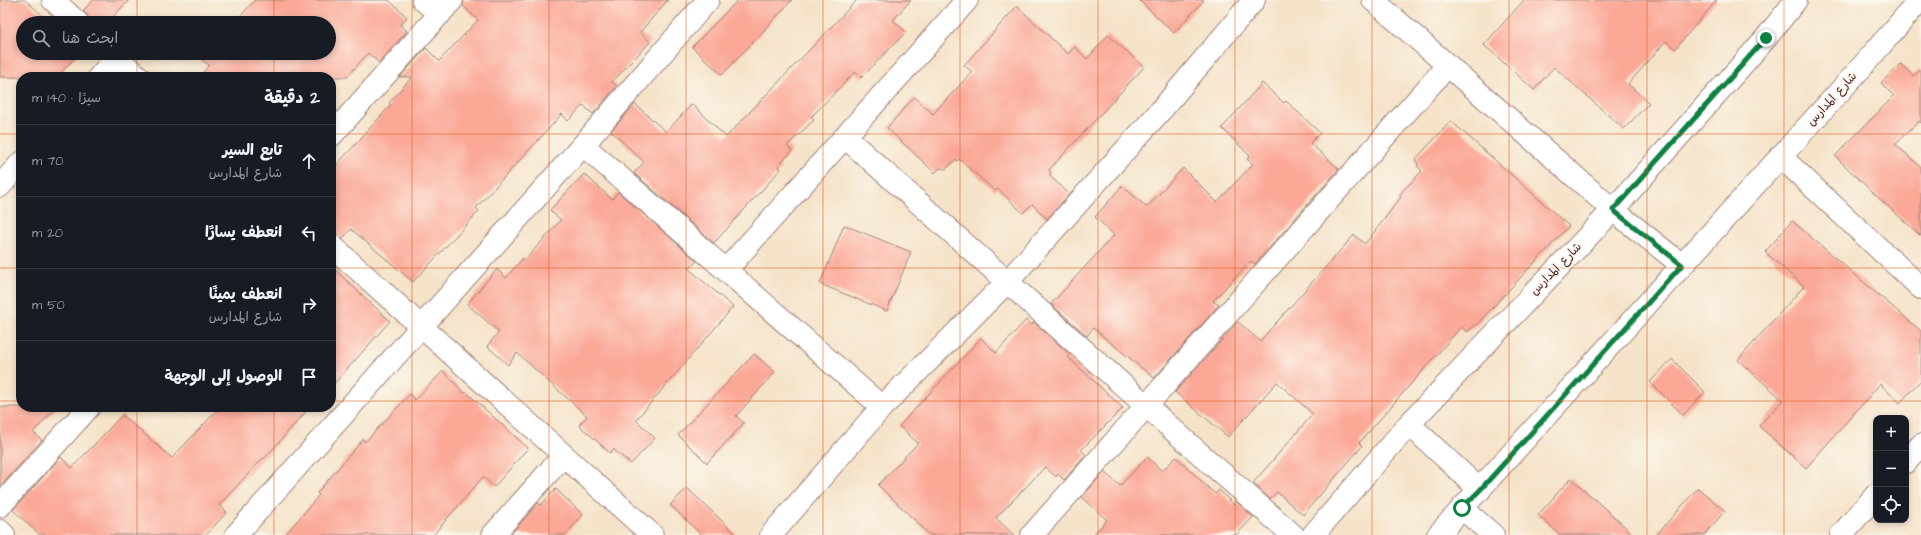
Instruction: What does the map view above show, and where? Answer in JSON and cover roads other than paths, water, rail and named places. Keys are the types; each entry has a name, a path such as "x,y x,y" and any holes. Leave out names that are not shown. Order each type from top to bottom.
{"street":[{"path":"53,0 70,16"},
{"path":"336,130 446,7 423,0"},
{"path":"726,270 966,0"},
{"path":"771,535 882,407 1008,281 1163,108 1254,0"},
{"path":"1373,0 1613,210 1682,265"},
{"name":"شارع المدارس","path":"1313,535 1408,424 1613,210 1766,38 1796,0"},
{"name":"شارع المدارس","path":"1438,535 1920,0"},
{"path":"236,535 583,145 703,2"},
{"path":"102,72 111,60"},
{"path":"119,60 133,72"},
{"path":"1032,535 1448,65"},
{"path":"845,137 1293,535"},
{"path":"583,145 882,407"},
{"path":"1780,156 1921,288"},
{"path":"0,186 16,168"},
{"path":"336,249 652,535"},
{"path":"0,506 85,412"},
{"path":"1408,424 1480,490"},
{"path":"1909,459 1921,445"},
{"path":"493,535 563,456"},
{"path":"1840,535 1873,498"},
{"path":"1462,508 1493,535"},
{"path":"0,531 4,535"}]}
